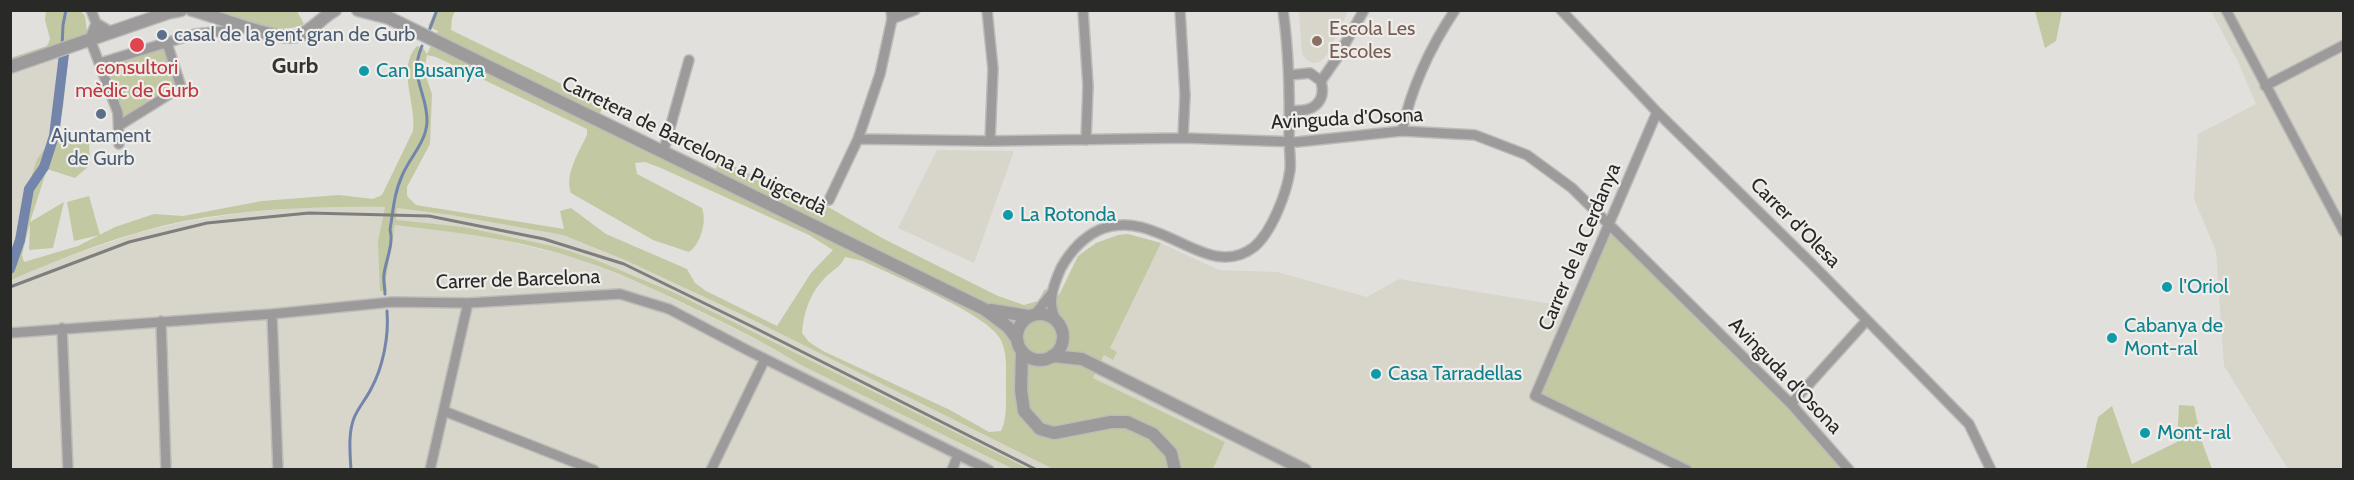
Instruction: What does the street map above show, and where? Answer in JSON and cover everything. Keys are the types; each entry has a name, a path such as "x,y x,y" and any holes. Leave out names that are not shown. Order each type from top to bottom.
{"street":[{"path":"91,10 96,23 111,32"},
{"path":"10,67 181,10"},
{"path":"192,10 282,36 298,36 335,10"},
{"path":"314,24 319,10"},
{"name":"Carretera de Barcelona a Puigcerdà","path":"358,10 383,14 984,309 1008,327 1017,339"},
{"path":"829,200 858,139 880,74 891,15 915,10"},
{"path":"987,10 993,69 990,141"},
{"path":"1083,10 1088,86 1086,140"},
{"path":"1180,10 1185,95 1183,138"},
{"path":"1082,359 1063,334 1050,304 1052,292 1066,260 1076,247 1096,232 1113,226 1142,226 1213,256 1226,257 1247,252 1265,235 1277,211 1290,170 1290,75 1283,10"},
{"path":"1321,81 1336,60 1364,10"},
{"path":"1402,131 1407,110 1425,65 1455,10"},
{"name":"Carrer d'Olesa","path":"1561,10 1657,112 1969,424 1991,470"},
{"path":"2226,10 2343,232"},
{"path":"96,23 90,39 118,113 120,125 118,144"},
{"path":"100,63 195,34 224,31 242,25"},
{"path":"120,125 181,87 167,43"},
{"path":"2265,86 2343,45"},
{"path":"663,153 689,60"},
{"path":"1290,75 1310,73 1321,81 1323,89 1322,96 1315,106 1297,111 1290,110"},
{"name":"Carrer de la Cerdanya","path":"1657,112 1535,396 1687,470"},
{"name":"Avinguda d'Osona","path":"858,139 990,141 1183,138 1289,141 1402,131 1475,135 1527,155 1572,188 1791,404 1849,470"},
{"path":"1052,292 1019,326 1017,339 1022,351 1021,390 1024,411 1040,429 1054,433 1111,422 1126,422 1153,434 1170,453 1175,470"},
{"name":"Carrer de Barcelona","path":"10,333 272,314 392,302 468,303 620,294 669,309 989,470"},
{"path":"430,470 468,303"},
{"name":"Carretera de Barcelona a Puigcerdà","path":"984,309 1031,315"},
{"path":"272,314 278,470"},
{"path":"1031,315 1045,314 1056,320"},
{"path":"1791,404 1867,320"},
{"path":"161,321 166,470"},
{"path":"62,328 69,470"},
{"path":"1021,390 1028,376 1061,346 1063,334"},
{"path":"1022,351 1032,358 1082,359 1305,470"},
{"path":"711,470 765,359"},
{"path":"444,411 594,470"},
{"path":"952,470 958,455"}],"shaded area":[{"name":"Escola Les Escoles","path":"1299,11 1348,11 1327,55 1320,62 1308,61 1302,54"},
{"path":"2211,11 2343,11 2343,469 2288,469 2224,366 2216,251 2194,199 2198,134 2256,104 2238,62"},
{"path":"63,53 61,84 51,135 48,144 37,159 27,189 11,268 11,70"},
{"path":"937,150 1014,151 974,263 898,228"},
{"path":"318,206 385,207 378,241 387,291 386,279 395,225 486,236 581,259 651,288 775,348 801,365 1013,469 11,470 11,280 49,263 134,234 183,222 241,213"},
{"path":"397,208 563,235 625,260 745,316 1053,469 1029,469 675,293 636,276 557,247 464,227 396,221"},
{"path":"1161,243 1219,270 1277,272 1367,297 1399,279 1570,307 1679,469 1213,469 1225,442 1093,378"}],"green space":[{"path":"46,11 81,11 85,16 89,46 11,70 10,58 47,46 50,39 45,20"},
{"path":"218,11 297,11 304,24 294,27 272,27"},
{"path":"435,11 455,11 451,30 603,104 600,114 716,169 719,159 804,200 823,204 882,238 998,296 1024,305 1038,301 1045,289 1059,295 1078,256 1096,243 1128,234 1161,243 1110,348 1117,352 1113,360 1104,355 1093,378 1225,442 1213,469 1053,469 745,316 625,260 563,235 451,215 397,208 396,220 464,227 557,247 596,260 675,293 1029,469 1013,469 801,365 684,303 623,276 561,254 486,237 395,225 386,279 387,291 380,291 378,241 385,207 284,209 184,221 96,246 11,280 11,268 27,189 37,159 48,144 51,135 63,60 68,60 63,108 55,142 89,143 90,165 75,178 47,169 30,222 64,202 53,248 29,250 30,223 22,255 24,262 78,246 115,227 154,214 183,216 262,201 339,195 373,199 382,195 413,131 408,65 417,46 423,48 427,54 438,31 428,26","holes":["427,55 436,57 587,129 587,135 571,171 569,179 571,193 653,240 689,252 700,238 704,219 702,208 637,174 635,163 645,162 661,168 809,235 833,250 811,273 777,326 706,291 695,283 687,269 606,234 571,208 560,211 564,229 416,205 407,196 407,187 430,144 432,94 424,71","845,257 863,261 936,295 975,317 990,327 999,337 1004,348 1006,368 1006,410 1001,431 989,432 950,410 823,351 809,342 802,333 810,301 817,287 840,265"]},
{"path":"2035,11 2062,11 2056,41 2045,48"},
{"path":"167,43 181,87 120,125 100,63"},
{"path":"89,196 100,235 74,241 67,202"},
{"path":"1608,222 1849,469 1687,469 1535,396"},
{"path":"2179,405 2194,406 2202,442 2212,469 2086,469 2098,417 2112,406 2132,464 2177,442"}],"waterway":[{"path":"62,47 66,10"},
{"path":"429,31 437,10"},
{"path":"385,294 384,274 390,246 395,196 405,169 426,130 425,102 417,67 422,46"},
{"path":"10,269 20,240 29,189 44,167 54,136 64,54"},
{"path":"351,470 352,424 369,393 382,362 387,331 387,311"}],"railway":[{"path":"10,287 129,242 207,223 309,213 429,216 544,239 624,264 1037,470"}],"place":[{"name":"casal de la gent gran de Gurb","path":"162,35"},
{"name":"Escola Les Escoles","path":"1317,41"},
{"name":"consultori mèdic de Gurb","path":"137,45"},
{"name":"Can Busanya","path":"364,71"},
{"name":"Ajuntament de Gurb","path":"101,114"},
{"name":"La Rotonda","path":"1008,215"},
{"name":"l'Oriol","path":"2167,287"},
{"name":"Cabanya de Mont-ral","path":"2112,338"},
{"name":"Casa Tarradellas","path":"1376,374"},
{"name":"Mont-ral","path":"2145,433"}],"district":[{"name":"Gurb","path":"295,67"}]}
